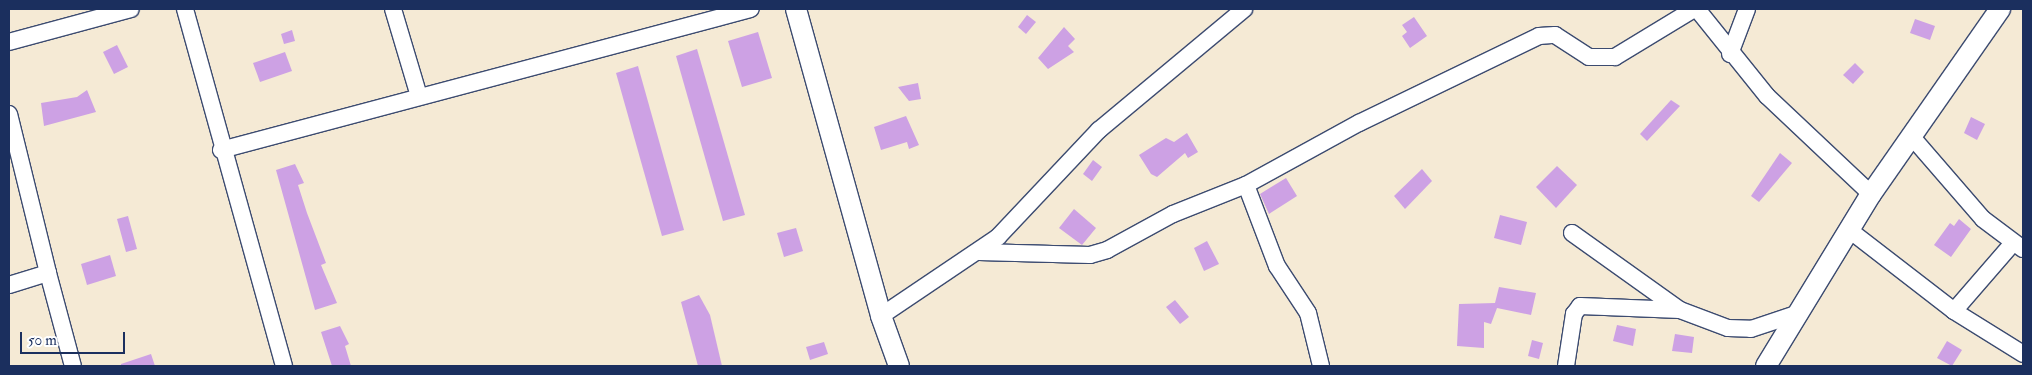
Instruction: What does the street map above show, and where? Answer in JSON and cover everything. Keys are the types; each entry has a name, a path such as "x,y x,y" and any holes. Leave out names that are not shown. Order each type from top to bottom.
{"street":[{"path":"9,42 131,9"},
{"path":"185,9 221,150 284,366"},
{"path":"394,9 420,96"},
{"path":"221,150 750,9"},
{"path":"796,9 881,316 899,366"},
{"path":"881,316 979,252 1098,130 1244,9"},
{"path":"979,252 1090,255 1172,214 1246,186 1359,123 1539,36 1555,35 1589,57 1615,58 1696,9 1730,54 1871,194"},
{"path":"1730,54 1747,9"},
{"path":"1766,366 1848,229 2000,9"},
{"path":"9,114 73,366"},
{"path":"1912,137 1983,219 2018,246 1954,311"},
{"path":"1246,186 1277,266 1308,313 1321,366"},
{"path":"1848,229 1954,311 2023,354"},
{"path":"1572,233 1680,310 1739,331 1799,312"},
{"path":"9,285 48,273"},
{"path":"1566,366 1574,314 1580,306 1680,310"}],"building":[{"path":"1027,15 1036,22 1026,34 1018,27"},
{"path":"1414,17 1427,36 1410,48 1402,36 1407,32 1402,25"},
{"path":"1915,19 1935,26 1930,40 1910,33"},
{"path":"1064,27 1075,39 1068,46 1074,52 1048,69 1038,58"},
{"path":"292,30 295,41 284,44 281,34"},
{"path":"758,32 772,78 742,87 728,41"},
{"path":"117,45 128,67 114,74 103,52"},
{"path":"697,49 745,215 723,221 676,56"},
{"path":"285,52 292,71 260,82 253,63"},
{"path":"1855,63 1864,72 1853,84 1843,75"},
{"path":"638,66 684,230 662,236 616,73"},
{"path":"918,83 921,99 909,101 898,87"},
{"path":"87,90 96,112 44,126 41,103 77,97"},
{"path":"1671,100 1680,106 1647,141 1640,134"},
{"path":"906,116 919,145 909,149 907,142 881,150 874,127"},
{"path":"1971,117 1985,124 1977,140 1964,133"},
{"path":"1187,133 1198,152 1188,158 1185,153 1157,177 1151,174 1139,155 1166,138 1174,142"},
{"path":"1780,153 1792,163 1759,202 1751,196"},
{"path":"1093,160 1102,167 1092,181 1083,174"},
{"path":"295,164 304,183 298,185 326,263 321,265 337,303 315,310 276,170"},
{"path":"1557,166 1577,185 1556,208 1536,187"},
{"path":"1422,169 1432,181 1405,209 1394,196"},
{"path":"1286,178 1297,196 1269,214 1260,194"},
{"path":"1074,209 1096,228 1082,245 1059,228"},
{"path":"1500,215 1527,222 1521,245 1494,238"},
{"path":"128,216 137,249 126,252 117,219"},
{"path":"1959,219 1971,229 1951,257 1934,245 1950,223 1954,226"},
{"path":"796,228 803,251 784,257 777,233"},
{"path":"1207,241 1219,264 1204,271 1194,248"},
{"path":"110,255 116,276 87,285 81,264"},
{"path":"1499,287 1536,293 1531,315 1497,308 1491,324 1484,322 1484,348 1457,346 1459,304 1495,303"},
{"path":"699,295 710,315 722,366 698,366 681,302"},
{"path":"1175,300 1189,317 1180,324 1166,307"},
{"path":"1617,325 1636,329 1633,346 1613,341"},
{"path":"340,326 349,344 345,346 351,366 332,366 321,332"},
{"path":"1675,334 1694,337 1692,353 1672,351"},
{"path":"1532,340 1543,343 1539,359 1528,356"},
{"path":"1947,341 1962,350 1952,366 1937,358"},
{"path":"824,342 828,354 810,360 806,347"},
{"path":"151,354 155,366 121,366 121,364"}]}
